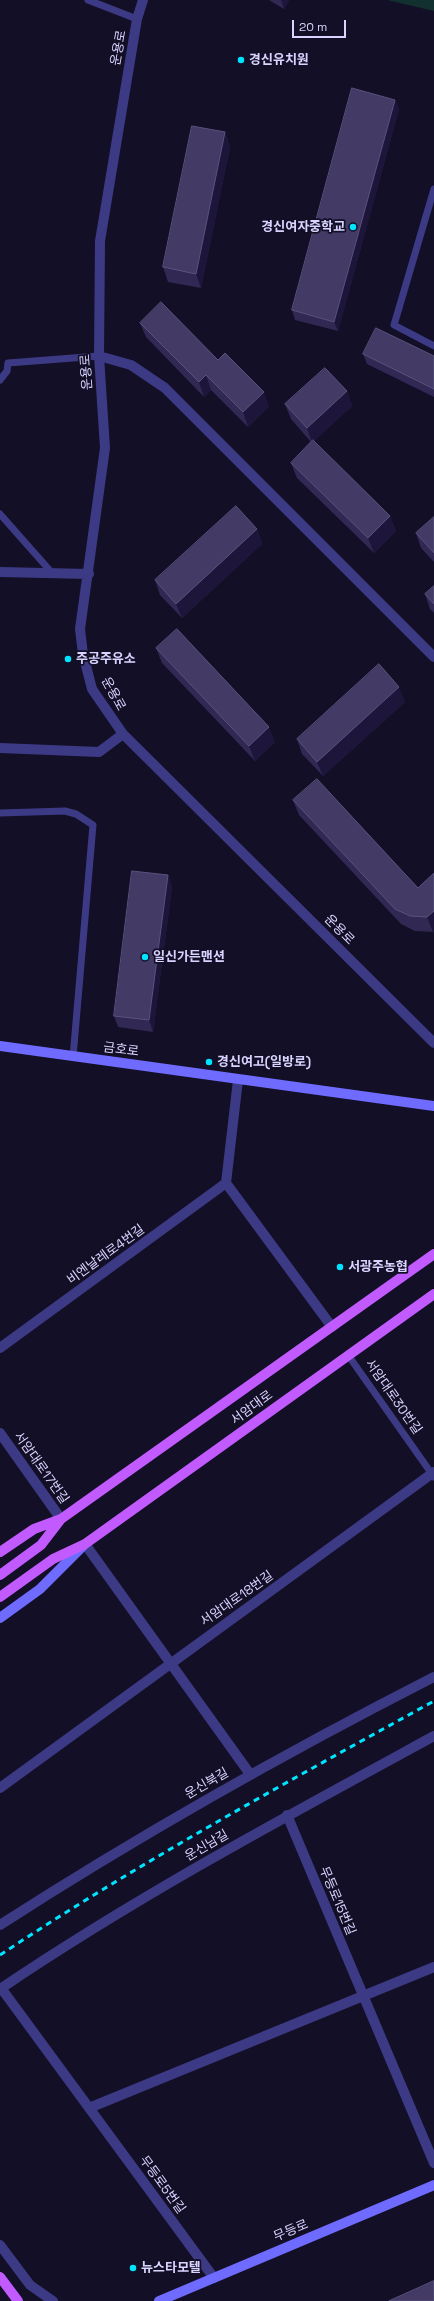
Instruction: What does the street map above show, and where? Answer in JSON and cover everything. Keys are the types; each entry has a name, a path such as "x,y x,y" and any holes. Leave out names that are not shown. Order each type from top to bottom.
{"main road":[{"name":"서암대로","path":"0,1575 41,1545 61,1519 434,1254"},
{"name":"서암대로","path":"0,1597 53,1559 85,1544 434,1294"},
{"path":"0,1552 34,1529 61,1519"},
{"path":"0,2277 18,2301"}],"street":[{"name":"운용로","path":"143,0 137,19 100,241 99,356 105,448 89,574 80,629 92,689 123,734 434,1043"},
{"path":"99,356 131,365 165,388 434,657"},
{"path":"0,572 89,574"},
{"path":"0,748 99,752 123,734"},
{"name":"금호로","path":"0,1046 434,1106"},
{"path":"238,1080 226,1183 332,1327"},
{"name":"비엔날레로4번길","path":"0,1348 226,1183"},
{"name":"서암대로17번길","path":"0,1432 61,1519"},
{"name":"서암대로30번길","path":"319,1557 433,1474"},
{"path":"85,1544 250,1774"},
{"name":"서암대로","path":"0,1618 40,1589 85,1544"},
{"name":"서암대로18번길","path":"0,1788 171,1662 319,1557"},
{"name":"운신북길","path":"0,1925 86,1870 250,1774 434,1677"},
{"name":"운신남길","path":"0,1989 46,1957 287,1815 434,1736"},
{"name":"무등로15번길","path":"287,1815 434,2163"},
{"path":"89,2108 240,2048 434,1967"},
{"name":"무등로5번길","path":"0,1989 214,2278"},
{"name":"무등로","path":"159,2301 434,2185"},
{"path":"0,2245 30,2285 53,2301"}],"lane":[{"path":"88,0 137,19"},
{"path":"434,189 394,325 434,346"},
{"path":"0,380 8,371 8,363 99,356"},
{"path":"0,514 53,574"},
{"path":"0,812 65,811 76,814 93,825 73,1057"},
{"name":"서암대로30번길","path":"348,1355 433,1474"}],"green space":[{"path":"387,0 434,0 434,11"}],"building":[{"path":"352,88 395,100 334,322 292,310"},
{"path":"192,126 225,132 196,274 163,267"},
{"path":"161,302 218,360 225,353 264,392 243,412 206,375 199,382 140,323"},
{"path":"376,328 434,356 434,389 363,354"},
{"path":"325,368 347,391 307,428 285,404"},
{"path":"313,440 390,516 368,538 291,463"},
{"path":"236,506 257,529 176,604 155,580"},
{"path":"434,517 434,553 416,533"},
{"path":"434,586 434,604 425,594"},
{"path":"177,629 269,727 249,746 156,648"},
{"path":"379,664 399,687 317,762 297,739"},
{"path":"317,779 418,888 434,873 434,911 427,917 410,916 395,909 293,800"},
{"name":"일신가든맨션","path":"132,871 168,875 149,1020 114,1016"},
{"path":"434,2281 434,2301 389,2301"}],"railway":[{"path":"0,1955 106,1887 160,1855 269,1792 434,1701"}],"place":[{"name":"경신유치원","path":"241,60"},
{"name":"경신여자중학교","path":"353,227"},
{"name":"주공주유소","path":"68,659"},
{"name":"일신가든맨션","path":"145,957"},
{"name":"경신여고(일방로)","path":"209,1062"},
{"name":"서광주농협","path":"340,1267"},
{"name":"뉴스타모텔","path":"133,2268"}]}
